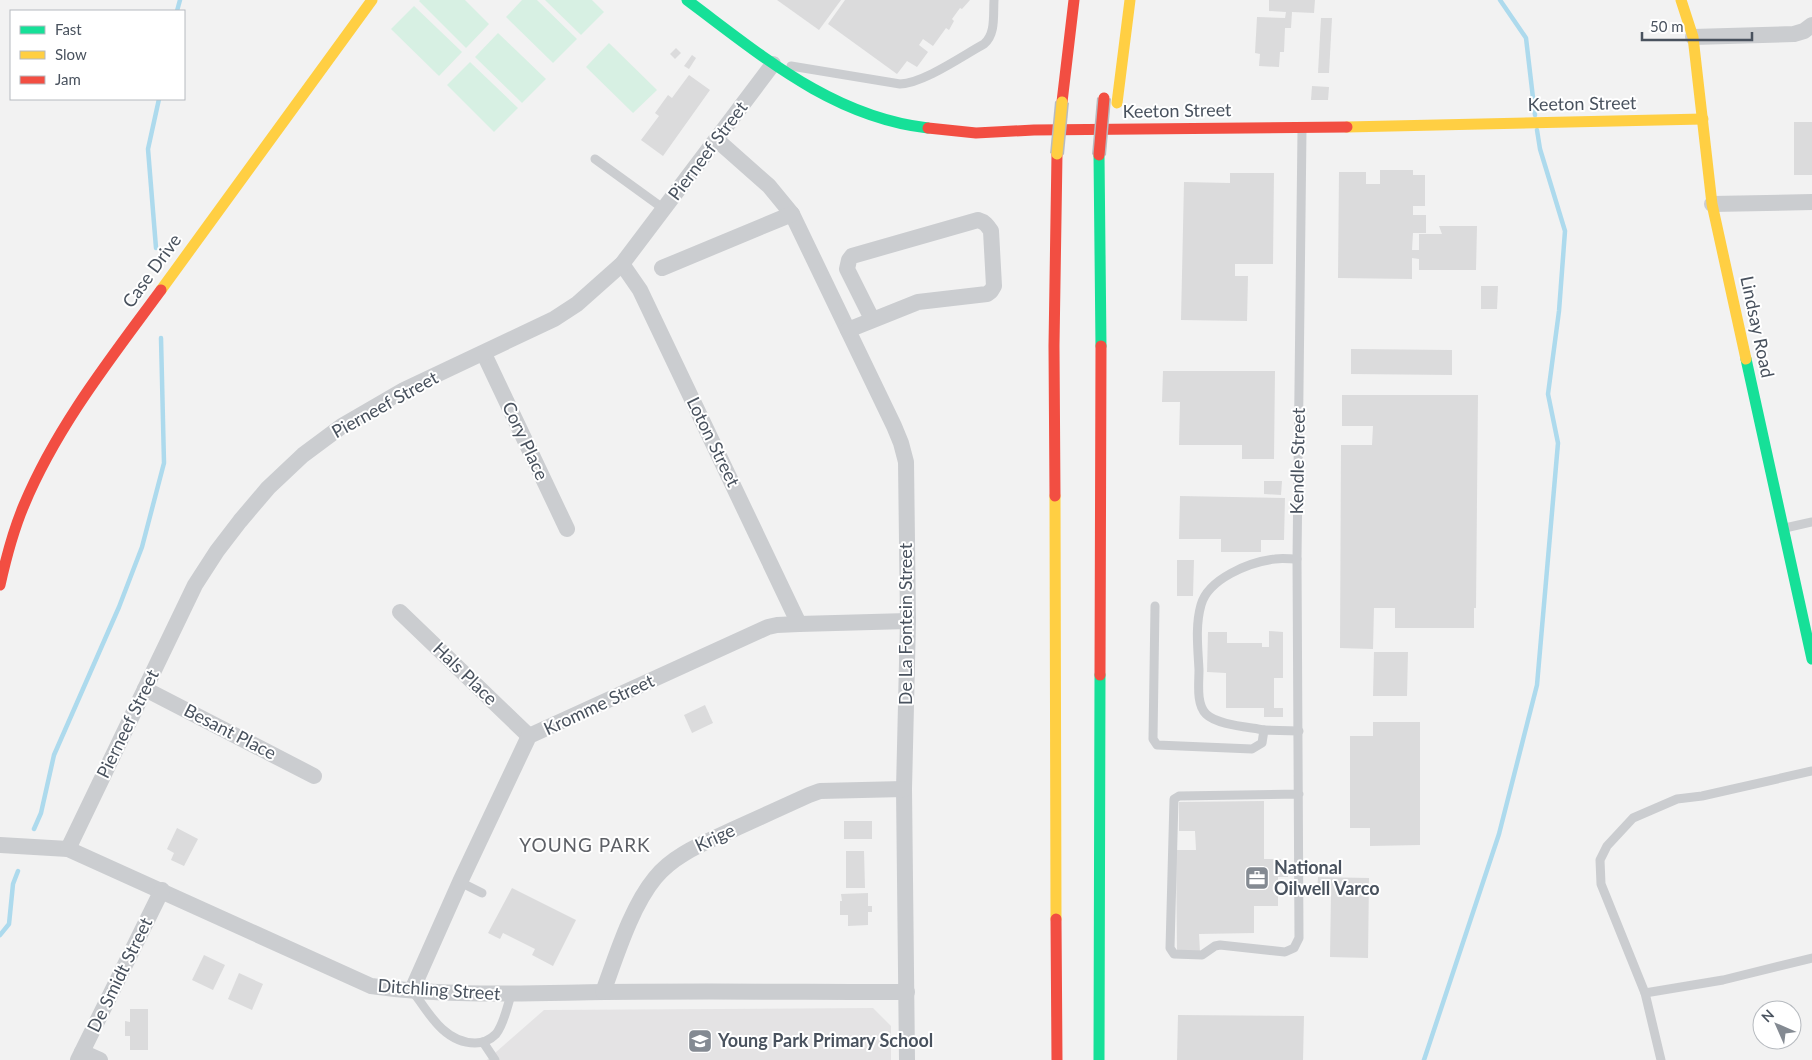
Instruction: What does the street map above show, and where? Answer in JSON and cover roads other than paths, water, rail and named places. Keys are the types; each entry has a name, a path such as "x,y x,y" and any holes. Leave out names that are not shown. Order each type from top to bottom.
{"main road":[{"name":"Case Drive","path":"0,585 5,561 29,494 61,433 82,400 163,286 372,0"},
{"name":"Keeton Street","path":"687,0 773,64 818,92 859,112 913,126 976,133 1034,130 1302,128 1703,119"},
{"path":"1066,76 1067,0"},
{"path":"1058,1060 1054,346 1057,154 1074,0"},
{"path":"1113,142 1116,103 1130,0"},
{"name":"Lindsay Road","path":"1681,0 1693,36 1712,204 1812,659"},
{"path":"1099,1060 1101,336 1099,155 1105,94"},
{"path":"1101,336 1111,172"}],"street":[{"path":"1693,36 1794,34 1804,31 1812,25"},
{"name":"Pierneef Street","path":"68,849 195,586 228,536 268,488 303,455 342,426 404,390 484,354 567,312 578,304 622,264 773,64"},
{"name":"De La Fontein Street","path":"716,140 769,186 792,214 894,426 904,452 906,462 908,621 904,789 907,1060"},
{"path":"1712,204 1812,202"},
{"path":"662,268 792,214"},
{"path":"848,330 918,302 991,292 994,286 991,231 987,225 983,221 972,222 852,256 847,269 872,320"},
{"name":"Loton Street","path":"622,264 640,290 800,624"},
{"name":"Cory Place","path":"484,354 567,529"},
{"name":"Hals Place","path":"400,612 530,736"},
{"name":"Kromme Street","path":"412,990 460,882 530,736 761,630 777,625 908,621"},
{"name":"Besant Place","path":"145,689 314,776"},
{"name":"Krige","path":"603,992 624,936 646,890 655,877 672,860 820,791 904,789"},
{"name":"Ditchling Street","path":"0,845 68,849 370,986 511,995 603,992 907,992"},
{"name":"De Smidt Street","path":"80,1056 162,890"},
{"path":"80,1056 100,1060"}],"lane":[{"path":"773,64 900,84 908,83 920,79 984,44 992,33 994,0"},
{"name":"Kendle Street","path":"1299,794 1179,796 1174,799 1170,948 1174,954 1202,955 1214,946 1220,945 1285,952 1296,945 1299,938 1299,794 1299,731 1297,559 1302,128"},
{"path":"595,159 664,208"},
{"path":"1783,529 1812,522"},
{"path":"1297,559 1274,559 1241,569 1213,584 1201,605 1197,627 1200,693 1204,712 1218,721 1264,730 1299,731"},
{"path":"1155,606 1153,739 1155,744 1160,746 1252,749 1262,743 1264,730"},
{"path":"1660,1060 1645,993 1601,884 1600,860 1607,846 1634,818 1677,799 1702,796 1812,771"},
{"path":"460,882 482,893"},
{"path":"1645,993 1723,980 1812,958"},
{"path":"412,990 434,1020 449,1035 464,1042 483,1042 491,1038 499,1029 511,995"},
{"path":"483,1042 495,1060"}],"waterway":[{"path":"177,10 180,0"},
{"path":"1500,0 1526,38 1535,115"},
{"path":"156,248 148,149 159,100"},
{"path":"1424,1060 1499,834 1537,685 1558,443 1548,394 1559,311 1565,231 1540,149 1537,130"},
{"path":"34,829 41,813 54,755 119,607 142,547 164,463 161,338"},
{"path":"0,935 9,924 13,884 18,871"}],"place":[{"name":"National Oilwell Varco","path":"1257,878"},
{"name":"Young Park Primary School","path":"700,1041"}],"district":[{"name":"YOUNG PARK","path":"585,845"}]}
